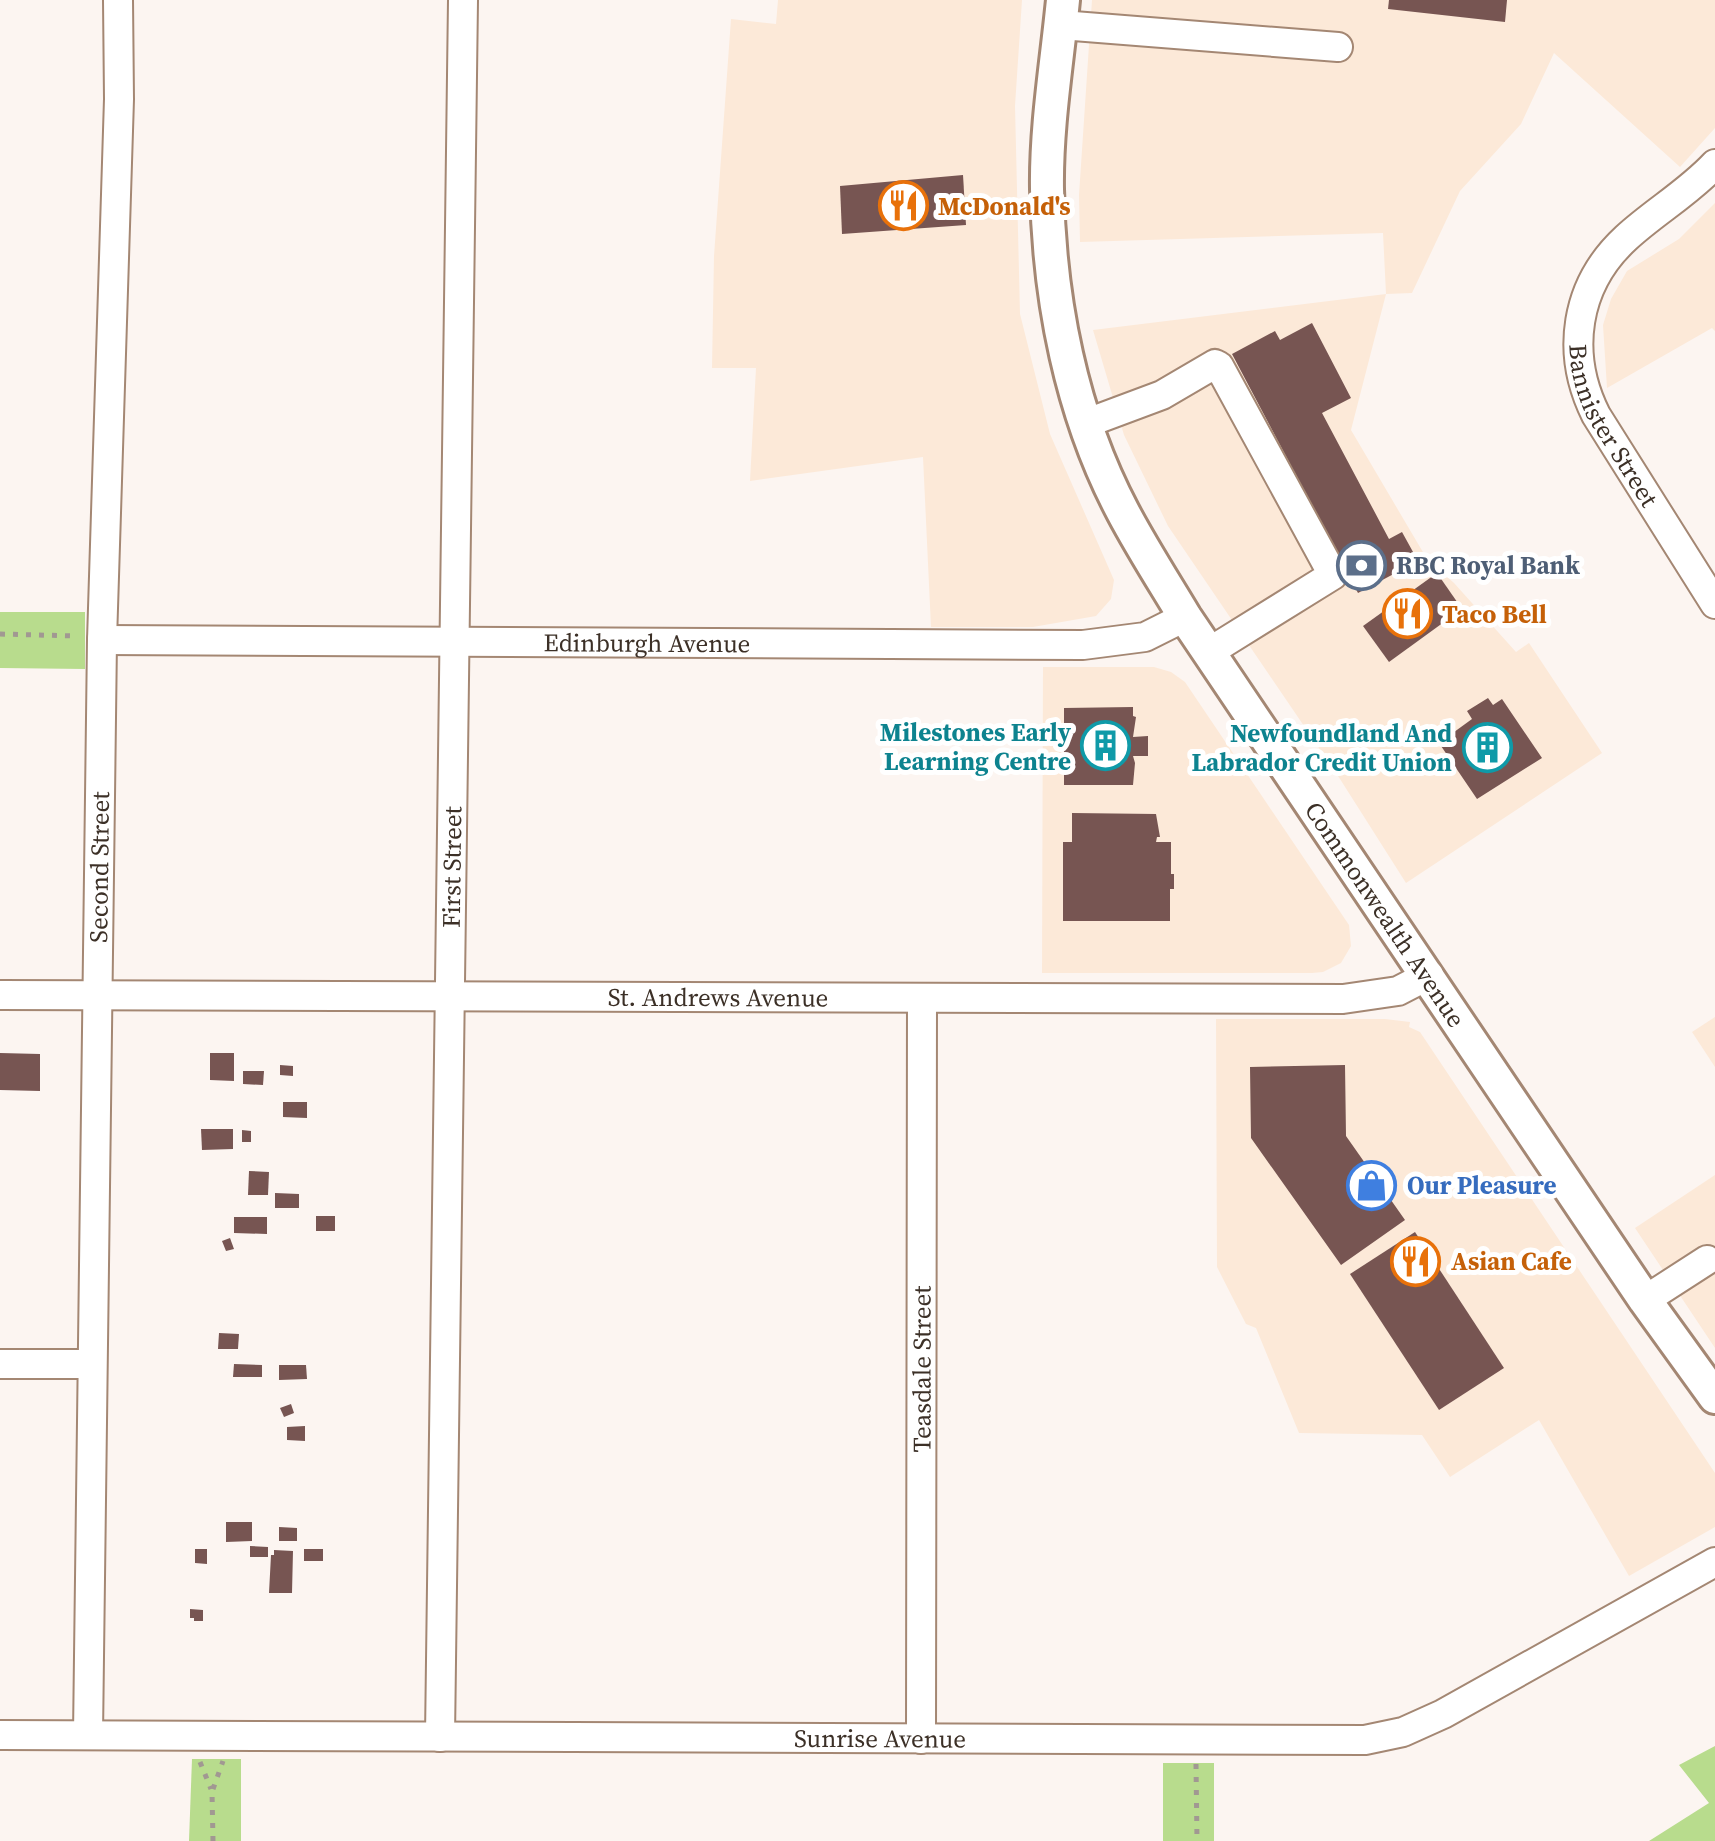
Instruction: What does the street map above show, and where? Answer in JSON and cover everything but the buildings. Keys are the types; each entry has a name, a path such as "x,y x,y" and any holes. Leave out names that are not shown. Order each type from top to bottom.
{"main road":[{"name":"Commonwealth Avenue","path":"1062,12 1047,186 1050,252 1066,357 1122,510 1184,617 1715,1396"}],"street":[{"name":"Second Street","path":"88,1736 102,640 118,0"},
{"name":"First Street","path":"440,1736 463,0"},
{"path":"1062,12 1338,47"},
{"name":"Bannister Street","path":"1715,164 1684,194 1624,240 1603,264 1583,304 1578,352 1582,384 1596,414 1715,604"},
{"path":"1087,423 1162,395 1215,364 1219,366 1332,575 1208,652"},
{"name":"Edinburgh Avenue","path":"102,640 1083,645 1145,637 1184,617"},
{"name":"St. Andrews Avenue","path":"0,996 1343,1000 1398,991 1429,976"},
{"name":"Teasdale Street","path":"921,1738 922,999"},
{"path":"1646,1300 1708,1260"},
{"path":"0,1364 92,1364"},
{"name":"Sunrise Avenue","path":"0,1735 1365,1740 1403,1732 1444,1714 1715,1562"}],"path":[{"path":"0,634 102,640"},
{"path":"214,1841 212,1792 223,1766 224,1736"},
{"path":"1196,1740 1197,1841"}],"shaded area":[{"path":"778,0 1022,0 1015,106 1020,314 1050,434 1114,580 1111,599 1096,616 1033,627 931,627 923,457 750,481 756,368 712,368 714,256 731,19 776,24"},
{"path":"1092,0 1715,0 1715,128 1680,167 1554,53 1521,124 1460,191 1412,293 1386,294 1383,233 1080,242 1079,195"},
{"path":"1715,203 1715,331 1712,328 1607,388 1603,325 1611,299 1627,271 1679,239"},
{"path":"1386,294 1351,430 1427,559 1516,652 1529,643 1602,753 1406,883 1168,526 1124,435 1093,330"},
{"path":"1043,667 1154,667 1185,682 1349,925 1351,946 1341,963 1312,973 1042,973"},
{"path":"1715,1017 1715,1067 1692,1032"},
{"path":"1216,1019 1385,1019 1410,1022 1409,1027 1420,1032 1715,1473 1715,1527 1629,1576 1539,1420 1450,1477 1422,1435 1299,1433 1256,1328 1246,1324 1217,1267"},
{"path":"1715,1175 1715,1348 1635,1228"}],"green space":[{"path":"0,612 85,612 85,669 0,668"},
{"path":"1715,1746 1715,1841 1649,1841 1709,1803 1679,1765"},
{"path":"192,1759 241,1759 241,1841 189,1841"},
{"path":"1163,1763 1214,1763 1214,1841 1163,1841"}],"place":[{"name":"McDonald's","path":"903,206"},
{"name":"RBC Royal Bank","path":"1361,565"},
{"name":"Taco Bell","path":"1407,614"},
{"name":"Milestones Early Learning Centre","path":"1106,746"},
{"name":"Newfoundland And Labrador Credit Union","path":"1487,747"},
{"name":"Our Pleasure","path":"1372,1185"},
{"name":"Asian Cafe","path":"1416,1261"}]}
